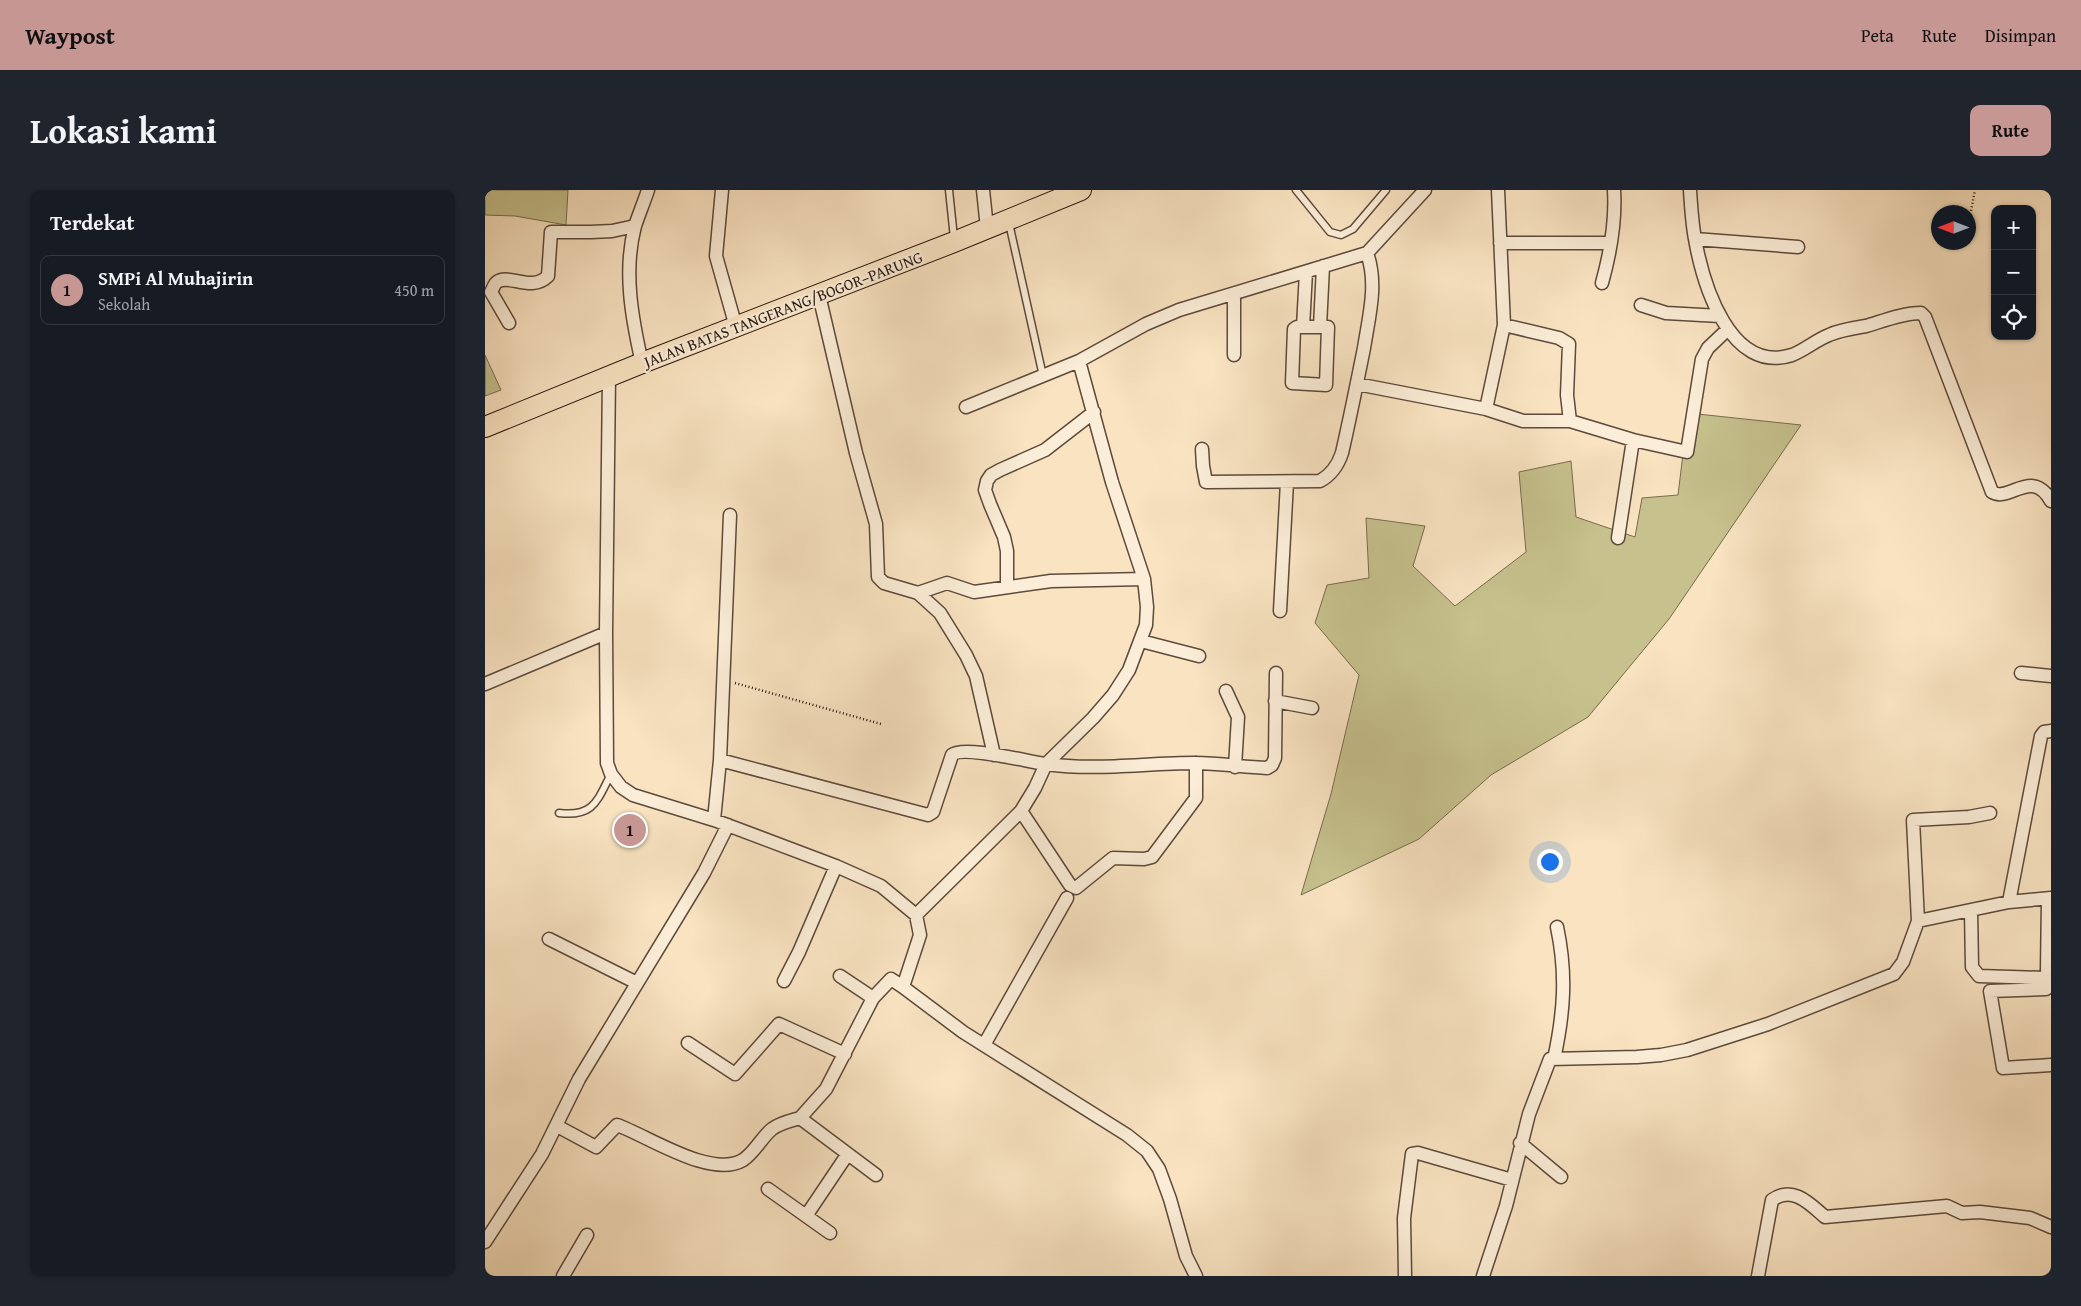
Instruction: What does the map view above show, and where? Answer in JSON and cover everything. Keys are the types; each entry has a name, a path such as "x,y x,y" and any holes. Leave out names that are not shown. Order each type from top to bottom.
{"main road":[{"name":"JALAN BATAS TANGERANG/BOGOR–PARUNG","path":"485,427 609,376 954,242 1081,190"}],"street":[{"path":"642,363 632,319 630,272 635,226 648,190"},
{"path":"722,190 716,256 736,327"},
{"path":"983,190 987,228"},
{"path":"965,407 1079,361 1146,324 1179,310 1234,295 1367,253 1425,190"},
{"path":"1485,409 1504,325 1498,190"},
{"path":"1602,283 1609,257 1615,202 1614,190"},
{"path":"1690,190 1695,239 1705,280 1720,316 1738,343 1760,355 1776,357 1799,352 1830,334 1921,313 1925,316 1992,492 1997,494 2023,488 2039,487 2046,491 2051,501"},
{"path":"509,323 491,292 495,283 504,280 538,283 544,280 548,276 551,232 613,231 635,226"},
{"path":"1695,239 1798,247"},
{"path":"1500,243 1610,243"},
{"path":"1202,449 1206,482 1320,481 1332,472 1342,454 1357,384 1373,286 1371,266 1367,253"},
{"path":"1320,327 1323,266"},
{"path":"1303,327 1306,272"},
{"path":"819,295 856,453 876,524 878,577 884,583 918,593 940,613 966,655 976,676 994,755"},
{"path":"1234,295 1234,355"},
{"path":"1641,305 1666,313 1720,316"},
{"path":"1504,325 1559,338 1569,344 1567,395 1570,422"},
{"path":"1303,327 1320,327 1328,327 1327,383 1324,386 1293,383 1294,330 1303,327"},
{"path":"1357,384 1485,409 1523,422 1570,422 1633,440 1687,452 1702,359 1708,348 1728,329"},
{"path":"916,915 1021,811 1035,788 1046,764 1093,718 1113,695 1129,670 1146,625 1144,579 1112,482 1095,412 1079,361"},
{"path":"609,376 606,633 607,763 611,774 621,787 633,795 715,820 836,866 881,886 916,915 920,935 903,987"},
{"path":"1007,586 1005,537 989,504 985,490 987,481 1000,470 1045,450 1095,412"},
{"path":"1618,538 1633,440"},
{"path":"1280,611 1287,482"},
{"path":"715,820 724,680 730,515"},
{"path":"918,593 947,583 974,592 1051,581 1144,579"},
{"path":"485,684 606,633"},
{"path":"1141,641 1199,656"},
{"path":"720,760 928,814 933,812 952,755 955,752 994,755 1046,764 1091,768 1196,763 1267,768 1272,765 1275,758 1276,673"},
{"path":"2021,673 2051,676"},
{"path":"1226,691 1238,717 1235,767"},
{"path":"1275,701 1312,708"},
{"path":"2009,902 2041,736 2044,732 2051,731"},
{"path":"1021,811 1069,885 1076,888 1113,858 1144,859 1153,857 1196,798 1196,763"},
{"path":"1483,1276 1506,1206 1520,1143 1549,1060 1661,1055 1687,1050 1768,1024 1894,974 1903,962 1918,921 1913,820 1969,817 1989,813"},
{"path":"485,1242 542,1154 579,1079 704,873 728,825"},
{"path":"784,981 799,952 836,866"},
{"path":"984,1045 1067,898"},
{"path":"1918,921 2009,902 2050,898 2050,978 2046,989 1990,991 2003,1068 2051,1065"},
{"path":"1971,910 1972,967 1975,973 1979,976 2050,978"},
{"path":"1554,1059 1564,995 1563,957 1557,927"},
{"path":"549,939 637,983"},
{"path":"840,976 873,998"},
{"path":"557,1126 596,1147 617,1125 691,1159 731,1165 743,1159 759,1145 771,1130 782,1123 800,1118 826,1089 873,998 891,979 933,1012 1127,1135 1147,1151 1162,1177 1186,1256 1196,1276"},
{"path":"688,1043 735,1074 779,1024 845,1054"},
{"path":"800,1118 876,1175"},
{"path":"1520,1143 1561,1177"},
{"path":"1405,1276 1404,1218 1412,1154 1418,1153 1512,1180"},
{"path":"806,1216 847,1155"},
{"path":"768,1189 829,1233"},
{"path":"1758,1276 1772,1200 1783,1195 1802,1197 1825,1217 1947,1206 1962,1213 1979,1212 2030,1218 2051,1226"},
{"path":"563,1276 587,1235"}],"lane":[{"path":"949,190 954,242"},
{"path":"1296,190 1330,232 1341,235 1353,229 1386,190"},
{"path":"1008,219 1043,376"},
{"path":"559,813 583,813 591,808 611,774"}],"path":[{"path":"1972,205 1975,190"},
{"path":"724,680 881,724"}],"shaded area":[{"path":"485,190 568,190 566,225 515,216 485,215"},
{"path":"485,355 501,390 485,396"},
{"path":"1688,413 1801,425 1669,619 1588,717 1491,775 1419,839 1301,895 1331,794 1359,675 1315,623 1327,585 1369,578 1366,518 1425,526 1413,566 1455,606 1526,552 1519,472 1571,461 1576,517 1635,537 1642,498 1678,495"}],"place":[{"name":"SMPi Al Muhajirin","path":"630,830"}]}
